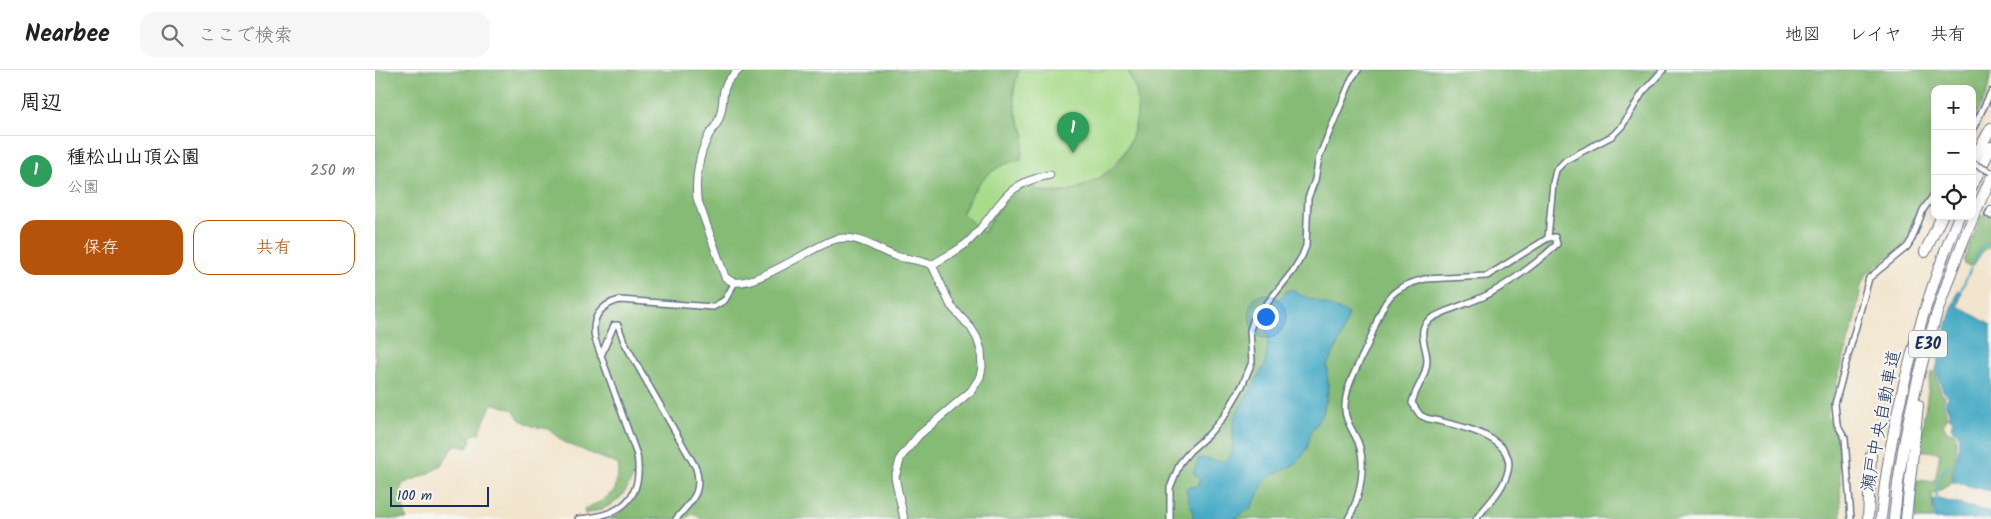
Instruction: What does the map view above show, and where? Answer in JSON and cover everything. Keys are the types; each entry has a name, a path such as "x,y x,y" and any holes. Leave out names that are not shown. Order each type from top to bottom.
{"highway":[{"path":"1976,155 1991,128"},
{"path":"1976,178 1991,147"},
{"name":"瀬戸中央自動車道","path":"1894,519 1907,431 1924,357 1954,265 1991,178"},
{"path":"1925,252 1940,220"},
{"name":"瀬戸中央自動車道","path":"1881,519 1890,444 1908,365 1935,278 1957,220"},
{"path":"1906,519 1924,357"},
{"path":"1868,519 1871,455"}],"street":[{"path":"739,70 725,86 719,120 707,139 696,187 697,198 707,222 723,273 728,279 735,282 760,276 841,238 849,238 896,256 932,265 967,243 983,227 1004,196 1013,189 1027,180 1050,175"},
{"path":"1171,519 1171,488 1180,463 1220,421 1242,386 1251,362 1250,330 1253,321 1302,256 1306,246 1308,198 1315,180 1319,157 1357,70"},
{"path":"1548,238 1556,170 1566,160 1612,136 1622,126 1643,92 1663,70"},
{"path":"1972,130 1991,92"},
{"path":"1976,164 1991,172"},
{"path":"1851,519 1845,438 1837,424 1835,404 1869,278 1907,247 1923,210 1931,199"},
{"path":"1991,209 1988,214 1991,216"},
{"path":"1348,519 1355,502 1362,473 1361,453 1347,419 1345,398 1378,317 1389,297 1397,290 1425,278 1487,276 1548,238 1555,237 1557,244 1524,273 1481,298 1431,318 1423,327 1427,371 1412,404 1420,415 1426,418 1478,432 1492,439 1503,449 1509,462 1508,472 1502,484 1476,519"},
{"path":"904,519 895,477 901,457 919,435 971,391 980,377 982,367 981,350 977,338 971,328 951,306 932,265"},
{"path":"578,519 598,517 617,510 631,498 638,482 637,455 595,340 594,321 598,313 611,302 620,300 713,306 725,300 735,282"},
{"path":"601,356 614,325 618,325 625,342 696,468 699,479 698,492 675,519"}],"green space":[{"path":"375,70 1019,70 1013,92 1017,116 1025,135 1021,159 1000,167 984,178 972,193 962,213 983,233 1001,206 1015,192 1031,186 1049,193 1073,190 1102,177 1116,165 1128,147 1137,116 1137,95 1128,70 1991,70 1987,94 1976,115 1976,85 1931,85 1931,194 1921,208 1907,242 1867,274 1862,283 1854,322 1827,416 1839,441 1841,519 1234,519 1251,508 1269,476 1292,466 1301,458 1307,448 1311,432 1323,413 1327,400 1327,365 1341,338 1288,290 1265,313 1264,327 1268,336 1268,345 1265,365 1234,418 1233,446 1230,458 1218,462 1202,458 1198,461 1195,475 1200,479 1198,486 1188,487 1194,511 1193,519 702,519 693,514 684,519 608,519 623,511 633,501 642,472 635,471 627,489 611,505 585,514 584,509 602,501 615,490 619,465 564,442 548,429 532,426 519,419 514,410 492,403 479,433 470,436 471,442 467,448 455,445 441,465 430,473 402,484 401,501 407,519 375,519"},
{"path":"1019,70 1128,70 1137,95 1135,128 1121,156 1111,168 1098,178 1084,186 1068,191 1038,191 1010,201 997,210 983,233 962,214 983,177 1004,164 1025,135 1016,111 1014,96"},
{"path":"1984,214 1991,217 1991,247 1983,252 1973,266 1965,265 1964,261 1981,216"},
{"path":"1931,372 1935,372 1941,393 1945,396 1943,404 1946,417 1943,425 1948,432 1955,433 1956,454 1950,485 1932,494 1933,519 1915,519 1916,480 1935,482 1940,453 1919,450"}],"water":[{"path":"1291,289 1296,291 1296,293 1347,313 1348,316 1341,338 1327,365 1328,388 1323,413 1311,432 1307,448 1301,458 1292,466 1269,477 1264,482 1251,508 1234,519 1193,519 1186,488 1198,486 1200,479 1193,473 1199,458 1219,461 1230,457 1233,445 1234,418 1265,365 1268,336 1263,321 1265,313 1272,304"},
{"path":"1958,291 1962,292 1958,306 1991,325 1991,491 1952,482 1958,452 1958,433 1951,428 1953,419 1949,418 1949,411 1945,404 1948,396 1943,391 1936,370 1941,347 1946,339 1945,331"},
{"path":"1938,499 1991,512 1991,519 1935,519 1933,500"}],"waterway":[{"path":"1960,292 1981,247 1991,241"},
{"path":"1936,501 1941,475 1947,468 1957,464"}],"place":[{"name":"種松山山頂公園","path":"1073,153"}]}
